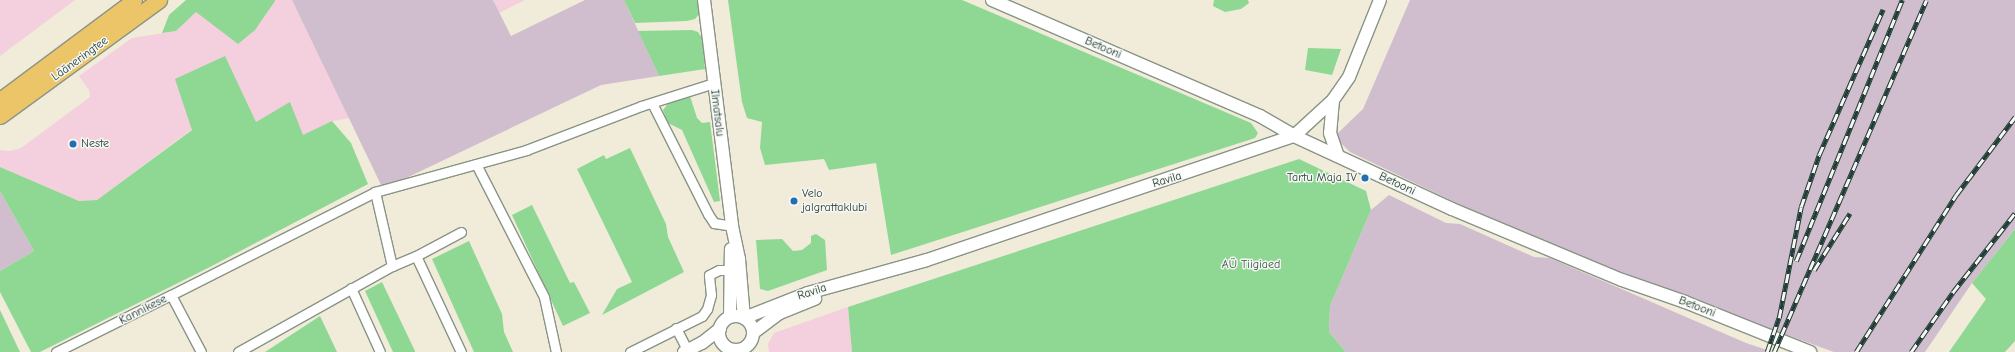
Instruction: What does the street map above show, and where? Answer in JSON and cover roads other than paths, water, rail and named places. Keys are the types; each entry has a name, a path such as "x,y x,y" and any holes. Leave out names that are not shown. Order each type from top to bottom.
{"highway":[{"name":"Lääneringtee","path":"0,100 134,0"},
{"name":"Lääneringtee","path":"0,116 159,0"}],"street":[{"name":"Ilmatsalu","path":"704,0 732,226 739,259 744,318"},
{"name":"Betooni","path":"992,0 1260,116 1294,136 1452,209 1596,269 1810,352"},
{"name":"Ravila","path":"753,334 780,313 884,273 1294,136 1333,100 1349,77 1380,0"},
{"path":"172,295 375,192 526,150 641,106 652,105 714,83"},
{"path":"1333,100 1330,133 1338,156"},
{"path":"652,105 708,214 714,223 732,226"},
{"path":"476,164 544,297 556,352"},
{"path":"375,192 392,266"},
{"name":"Ilmatsalu","path":"730,317 732,226"},
{"path":"238,352 351,288 461,232"},
{"path":"416,256 461,352"},
{"path":"630,352 702,316 707,309 711,295 709,275 719,270 731,270"},
{"name":"Ravila","path":"744,318 817,290 884,273"},
{"path":"351,288 380,352"},
{"name":"Kannikese","path":"56,352 172,295 201,352"},
{"path":"676,328 685,351 702,343 720,329 730,317 744,318 751,324 753,334 745,350 736,350 702,343"},
{"path":"720,329 726,347"}],"railway":[{"path":"1796,261 1902,0"},
{"path":"1774,352 1926,0"},
{"path":"1767,352 1779,318 1801,207 1819,155 1883,9"},
{"path":"1856,352 1956,195 2015,117"},
{"path":"1814,270 1850,213"},
{"path":"1911,352 1953,292 2015,213"}],"place":[{"name":"Neste","path":"73,144"},
{"name":"Tartu Maja IV","path":"1365,178"},
{"name":"Velo jalgrattaklubi","path":"794,201"}],"park label":[{"name":"AÜ Tiigiaed","path":"1251,265"}]}
